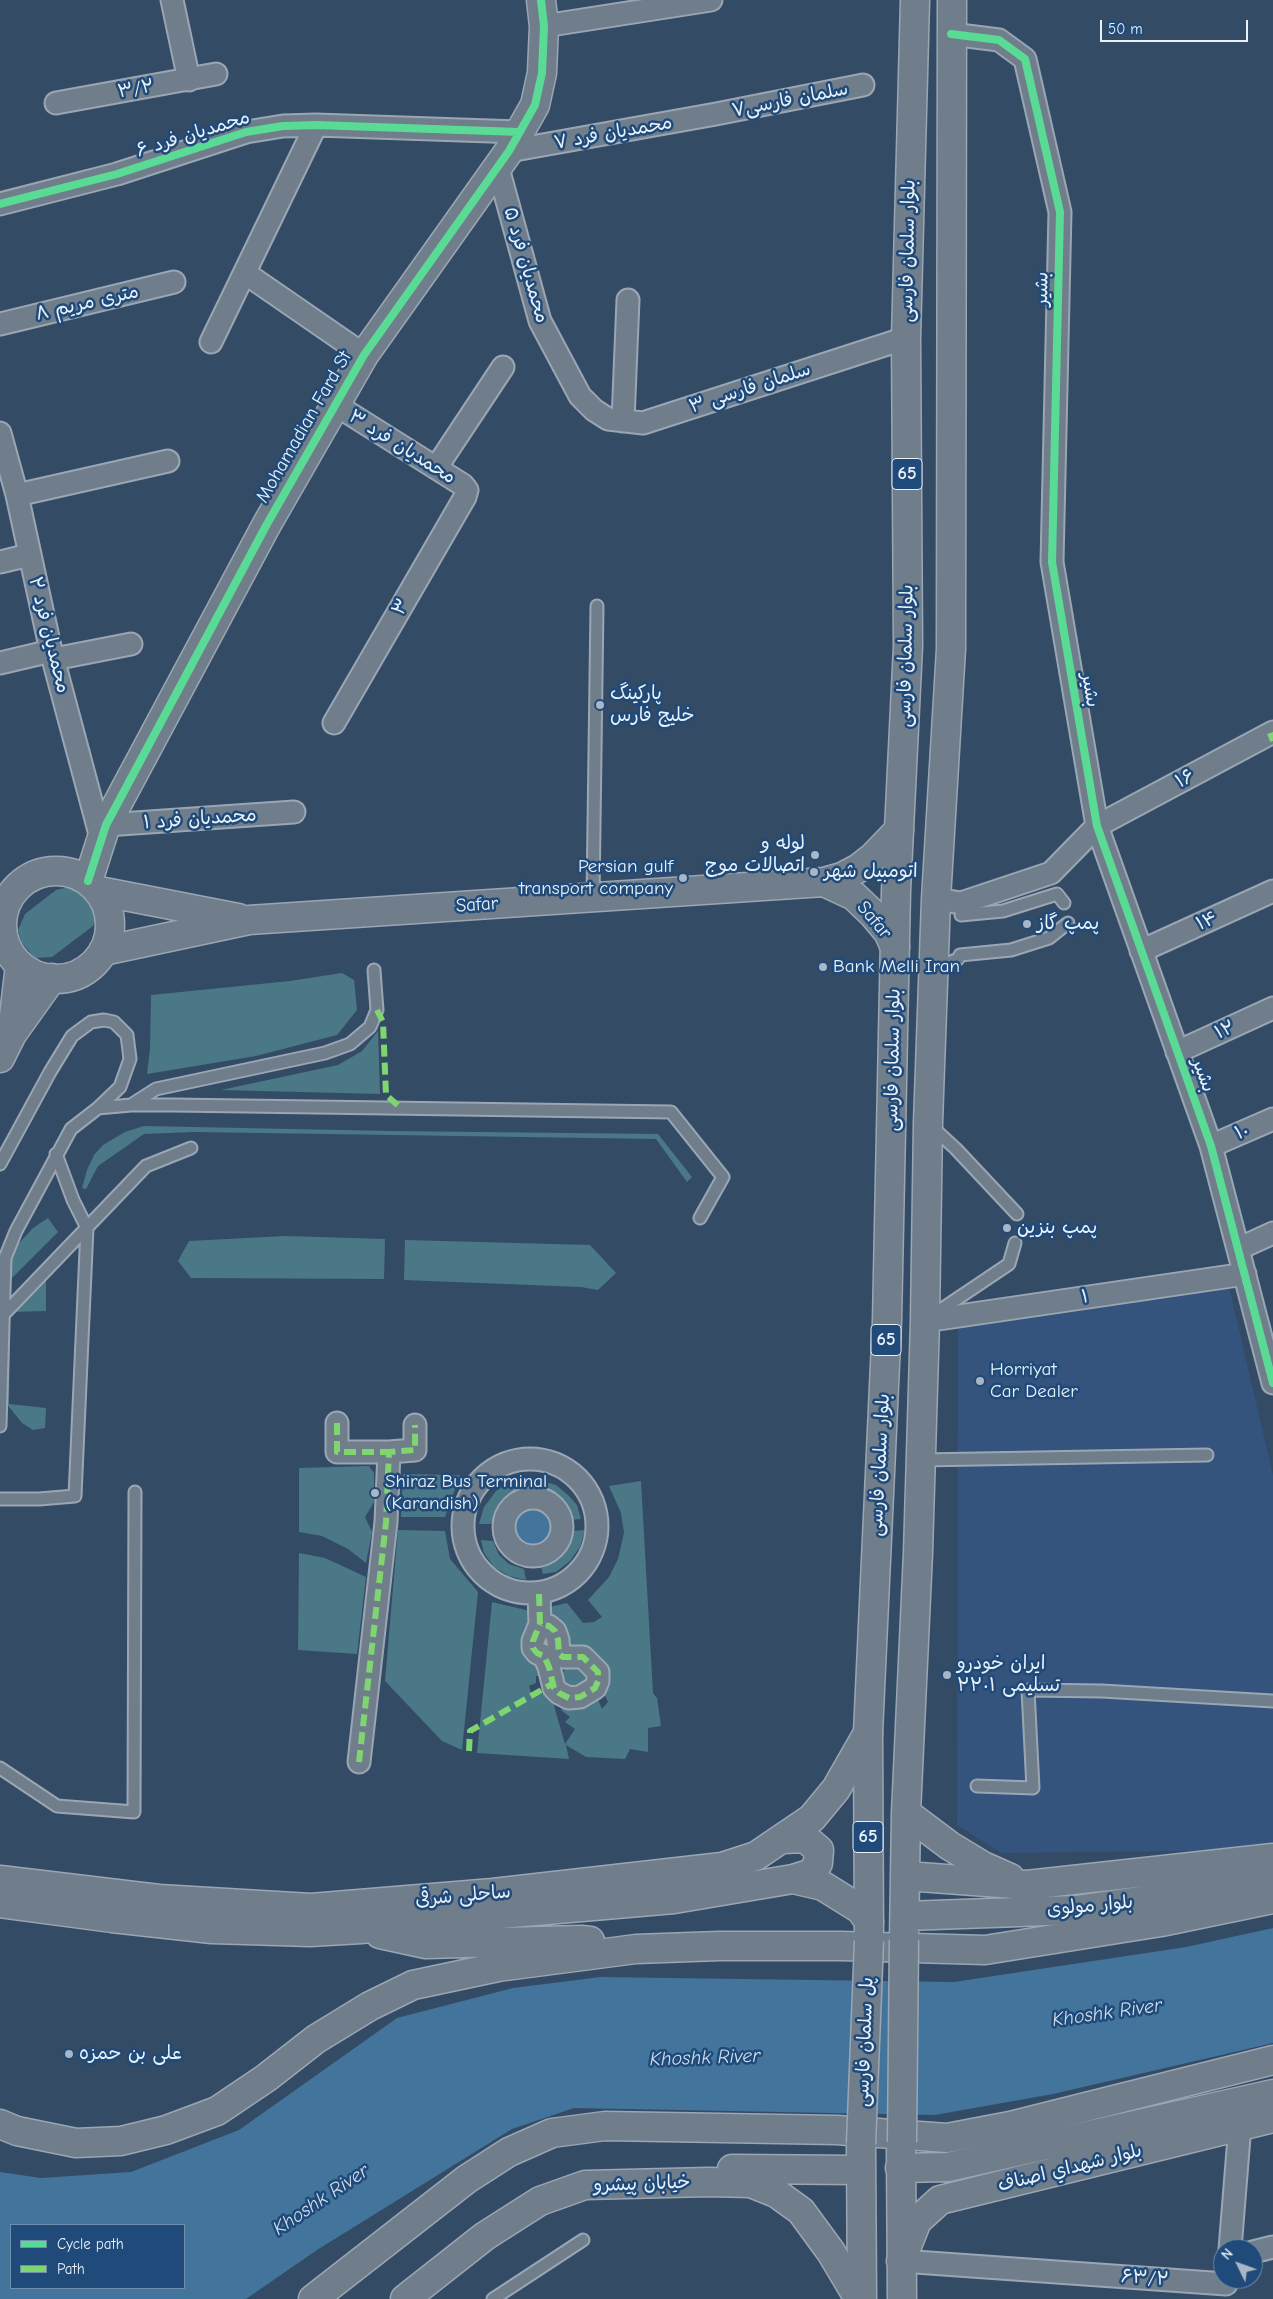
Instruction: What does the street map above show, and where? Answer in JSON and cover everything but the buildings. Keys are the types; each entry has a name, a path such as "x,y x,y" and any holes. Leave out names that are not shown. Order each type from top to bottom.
{"main road":[{"name":"بلوار سلمان فارسی","path":"869,1931 868,1733 887,1321 895,947 908,646 906,338 915,0"},
{"name":"بلوار سلمان فارسی","path":"912,1923 918,1877 906,1813 921,1460 928,1123 936,898 951,649 952,0"},
{"name":"Mohamadian Fard St","path":"93,886 103,832 266,524 364,356 509,150 535,105 542,73 543,13"},
{"name":"Safar","path":"102,951 249,920 824,882 842,877 858,868 873,857 899,830"},
{"path":"45,872 67,872 93,886 105,902 110,927 102,951 93,963 81,972 67,977 52,978 34,974 20,965 8,950 1,932 9,885 45,872"},
{"name":"Safar","path":"824,882 854,896 888,932 895,947"},
{"name":"Safar","path":"93,886 249,920"},
{"path":"12,1034 20,965"},
{"path":"0,1058 12,1034 52,978"},
{"name":"ساحلی شرقی","path":"0,1880 159,1899 311,1908 493,1893 722,1867 756,1856 812,1818 836,1789 868,1733"},
{"path":"906,1813 950,1846 975,1861 1027,1885"},
{"path":"783,1839 805,1838 819,1850 818,1863 812,1873 793,1879"},
{"name":"بلوار مولوی","path":"918,1877 1027,1885 1273,1858"},
{"name":"ساحلی شرقی","path":"0,1903 212,1929 310,1932 361,1929 454,1918 674,1899 793,1879 823,1886 860,1909 869,1931"},
{"name":"بلوار مولوی","path":"912,1923 1076,1910 1273,1882"},
{"path":"0,2124 17,2131 76,2143 121,2141 166,2130 217,2111 266,2078 316,2038 370,2006 413,1985 498,1967 636,1949 719,1946 841,1946 985,1950 1161,1922 1273,1899"},
{"name":"پل سلمان فارسی","path":"901,2155 912,1923"},
{"path":"361,1929 426,1944 581,1940 636,1949"},
{"name":"پل سلمان فارسی","path":"861,2157 869,1931"},
{"path":"313,2299 467,2179 510,2152 552,2133 605,2126 643,2126 837,2130 947,2138 1010,2126 1273,2060"},
{"name":"بلوار شهداي اصناف","path":"900,2262 917,2221 940,2200 1239,2113 1273,2094"},
{"name":"بلوار شهداي اصناف","path":"901,2155 948,2167 1239,2113 1273,2118"},
{"name":"65","path":"901,2155 900,2262 902,2299"},
{"name":"65","path":"860,2299 861,2157"},
{"name":"خیابان پیشرو","path":"389,2299 470,2236 530,2196 592,2172 708,2169 861,2157"},
{"name":"خیابان پیشرو","path":"405,2299 486,2236 540,2201 586,2185 709,2182 751,2183 776,2193 801,2211 831,2252 860,2299"}],"street":[{"path":"172,0 189,80"},
{"path":"543,13 711,0"},
{"name":"بشیر","path":"952,34 999,40 1025,60 1060,212 1052,562 1097,826 1211,1146 1272,1372"},
{"name":"۳/۲","path":"56,104 216,74"},
{"name":"سلمان فارسی۷","path":"716,114 863,86"},
{"name":"۷ محمدیان فرد","path":"509,150 716,114"},
{"path":"210,342 316,125"},
{"name":"۶ محمدیان فرد","path":"0,204 117,174 246,132 283,126 316,125 509,150"},
{"name":"۵ محمدیان فرد","path":"509,150 540,321 580,396 594,410"},
{"path":"245,273 364,356"},
{"name":"۸ متری مریم","path":"0,324 174,282"},
{"path":"623,421 628,300"},
{"name":"۳ سلمان فارسی","path":"594,410 608,419 643,423 906,338"},
{"path":"436,468 503,367"},
{"name":"۳ محمدیان فرد","path":"336,405 463,485 467,490"},
{"name":"۲ محمدیان فرد","path":"0,433 17,495 53,655 103,832"},
{"path":"17,495 168,461"},
{"name":"۳","path":"334,723 465,497 467,490"},
{"path":"0,562 29,555"},
{"path":"0,663 131,644"},
{"name":"۱۶","path":"936,898 962,903 1051,873 1097,826 1272,736"},
{"name":"۱ محمدیان فرد","path":"103,832 294,812"},
{"name":"۱۴","path":"1141,951 1273,891"},
{"name":"۱۲","path":"1177,1052 1273,1008"},
{"name":"۱۰","path":"1211,1146 1273,1119"},
{"path":"1238,1249 1273,1233"},
{"name":"۱","path":"925,1321 1245,1274"},
{"path":"338,1423 336,1452 415,1450 415,1425"},
{"path":"359,1762 386,1522 389,1452"},
{"path":"523,1460 539,1460 561,1466 586,1488 595,1509 597,1537 590,1558 573,1578 539,1594 516,1593 488,1578 472,1562 464,1542 462,1528 471,1493 488,1473 501,1465 523,1460"},
{"path":"539,1594 540,1624"},
{"path":"1231,2239 1239,2113"},
{"name":"۶۳/۲","path":"900,2262 1064,2273 1213,2286"}],"lane":[{"path":"593,897 597,606"},
{"path":"961,915 1003,911 1058,894 1064,903"},
{"path":"934,970 958,958 960,955 1011,950 1049,938 1068,923"},
{"path":"131,1105 156,1089 325,1053 350,1044 370,1027 377,1010 374,970"},
{"path":"0,1164 72,1036 91,1022 104,1020 114,1022 127,1035 130,1059 120,1087 98,1108 71,1128 16,1230 5,1258 0,1426"},
{"path":"98,1108 131,1105 670,1112 723,1177 700,1218"},
{"path":"928,1123 956,1149 1017,1214"},
{"path":"4,1316 146,1166 191,1148"},
{"path":"0,1499 39,1499 75,1496 87,1228 72,1200 56,1154"},
{"path":"925,1321 1009,1264 1015,1243"},
{"path":"921,1460 1207,1455"},
{"path":"0,1768 56,1806 134,1812 135,1492"},
{"path":"977,1786 1033,1788 1028,1690 1102,1691 1273,1701"},
{"path":"493,2299 582,2240"}],"shaded area":[{"path":"73,886 91,901 98,915 93,926 52,957 35,958 21,942 18,930 25,914 56,890"},
{"path":"342,973 354,980 357,1010 337,1035 256,1056 147,1074 150,1049 151,995 290,981"},
{"path":"378,1031 380,1094 221,1090 338,1065 362,1051"},
{"path":"144,1126 658,1134 692,1177 687,1182 656,1139 194,1132 144,1134 98,1166 86,1189 82,1188 94,1155 103,1145 125,1132"},
{"path":"48,1218 58,1232 6,1284 12,1251 33,1228"},
{"path":"285,1236 385,1239 384,1279 191,1278 178,1261 189,1241"},
{"path":"405,1240 590,1245 616,1273 598,1290 581,1287 404,1280"},
{"path":"46,1278 46,1311 12,1312"},
{"path":"1228,1283 1273,1475 1273,1847 1258,1850 1002,1853 957,1825 958,1321"},
{"path":"10,1330 9,1404 46,1408 45,1428 33,1430 22,1423 5,1402 4,1331"},
{"path":"369,1466 374,1473 374,1502 365,1517 372,1532 366,1563 348,1549 322,1536 299,1532 299,1468"},
{"path":"403,1474 460,1475 445,1517 401,1517"},
{"path":"524,1478 524,1491 506,1501 491,1524 479,1524 484,1507 496,1491 509,1483"},
{"path":"536,1479 556,1485 568,1495 577,1505 581,1519 569,1520 560,1505 550,1497 536,1493"},
{"path":"641,1481 653,1693 657,1698 661,1726 648,1728 648,1752 630,1749 625,1759 586,1757 566,1745 569,1759 477,1753 492,1602 530,1611 544,1676 536,1676 536,1683 529,1686 532,1696 550,1692 565,1744 575,1729 565,1722 570,1717 561,1710 564,1701 596,1695 602,1709 608,1702 601,1686 567,1653 545,1608 567,1603 583,1623 594,1622 602,1617 588,1600 609,1577 618,1559 624,1533 621,1513 609,1486"},
{"path":"398,1530 445,1531 450,1559 478,1592 462,1750 442,1741 385,1681"},
{"path":"585,1530 580,1547 570,1561 556,1572 543,1574 540,1562 556,1558 566,1547 572,1531"},
{"path":"481,1540 493,1541 499,1555 509,1564 524,1569 526,1580 509,1576 494,1567 484,1553"},
{"path":"299,1553 325,1558 366,1577 357,1654 298,1650"},
{"path":"576,1662 592,1680 567,1691 561,1677 567,1665"}],"water":[{"path":"536,1508 543,1511 549,1517 552,1528 551,1536 543,1545 536,1548 528,1548 521,1545 513,1536 512,1524 515,1517 524,1509"},
{"name":"Khoshk River","path":"1273,1928 1273,2043 1053,2094 935,2115 574,2108 512,2129 317,2250 246,2299 0,2299 0,2172 41,2178 131,2172 239,2130 397,2018 513,1988 601,1977 954,1982 1186,1947"}],"marked path":[{"path":"1270,733 1273,741"},
{"path":"377,1010 383,1022 386,1095 401,1108"},
{"path":"337,1423 337,1452 389,1452"},
{"path":"359,1762 386,1522 389,1452 415,1450 415,1425"},
{"path":"539,1594 540,1624 549,1626 555,1631 559,1654 563,1657 583,1657 598,1672 598,1681 595,1688 580,1697 569,1698 554,1688 544,1656 537,1653 533,1648 533,1641 540,1624"},
{"path":"469,1751 470,1731 552,1684"}],"cycle path":[{"path":"88,881 106,825 267,524 364,355 509,151 535,105 542,73 544,26 541,0"},
{"path":"951,34 999,40 1025,59 1060,212 1052,562 1097,826 1211,1146 1273,1383"},
{"path":"0,204 117,174 246,132 283,126 316,125 519,132"}],"place":[{"name":"پارکینگ خلیج فارس","path":"600,705"},
{"name":"لوله و اتصالات موج","path":"815,855"},
{"name":"اتومبیل شهر","path":"814,872"},
{"name":"Persian gulf transport company","path":"683,878"},
{"name":"پمپ گاز","path":"1027,924"},
{"name":"Bank Melli Iran","path":"823,967"},
{"name":"پمپ بنزین","path":"1007,1228"},
{"name":"Horriyat Car Dealer","path":"980,1381"},
{"name":"Shiraz Bus Terminal (Karandish)","path":"375,1493"},
{"name":"ایران خودرو تسلیمی ۲۲۰۱","path":"947,1675"},
{"name":"علی بن حمزه","path":"69,2054"}]}
